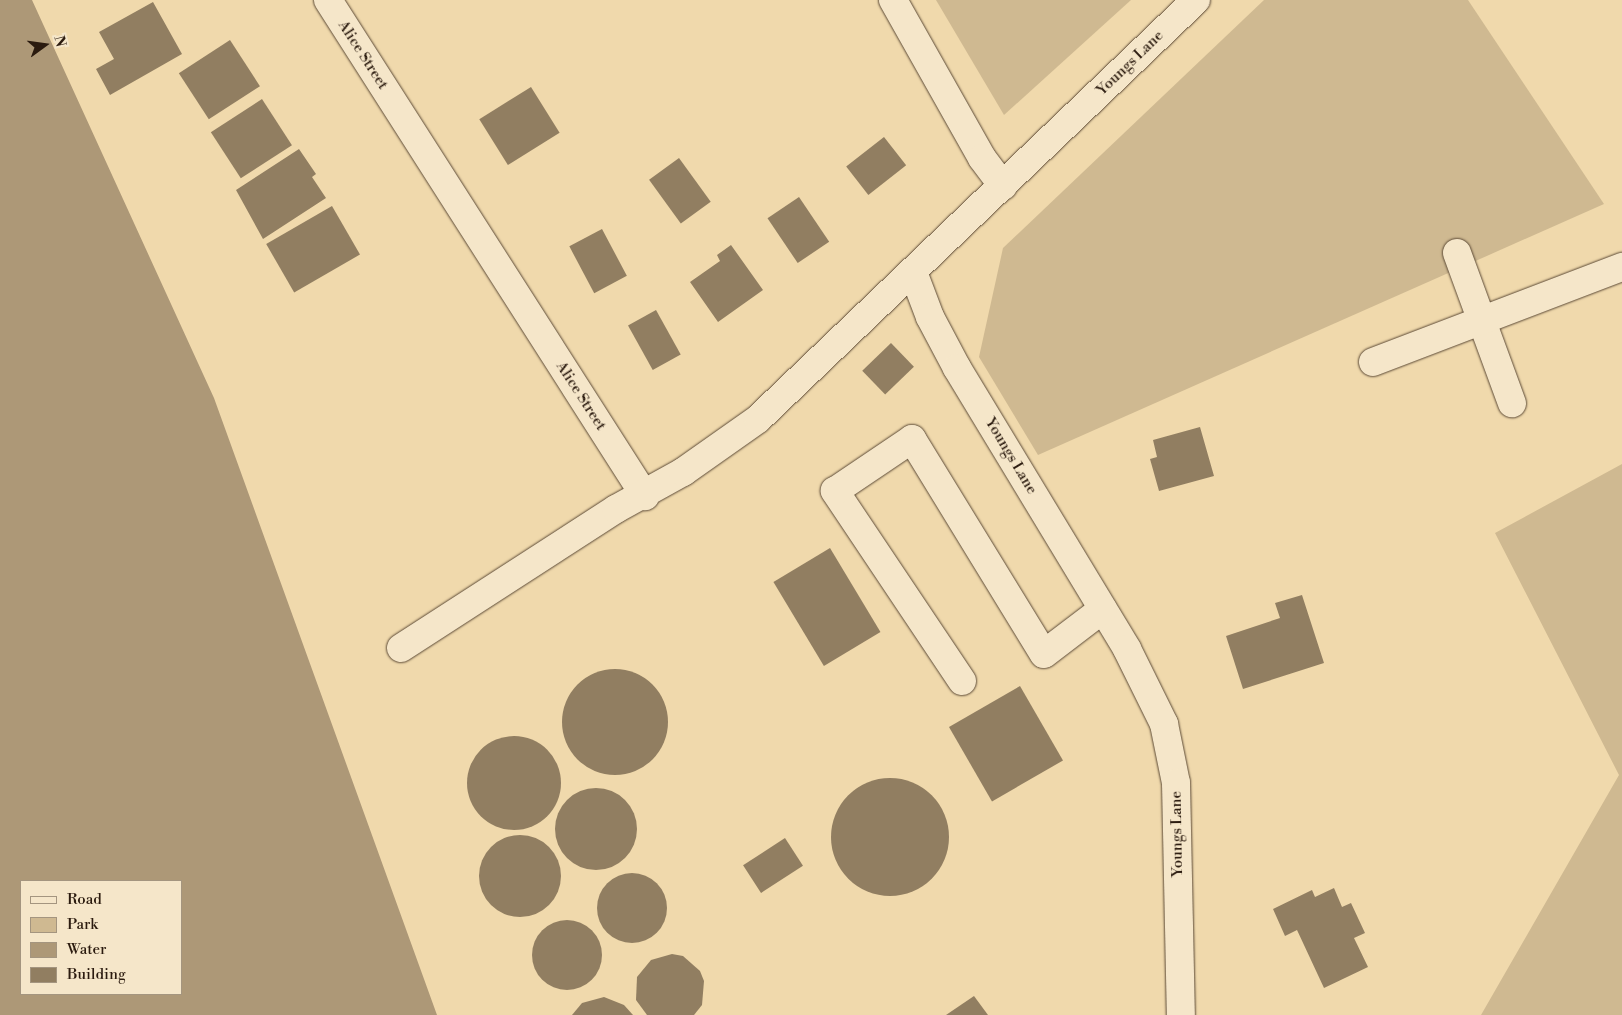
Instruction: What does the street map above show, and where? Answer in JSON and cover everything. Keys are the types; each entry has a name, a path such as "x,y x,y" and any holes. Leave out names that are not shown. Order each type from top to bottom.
{"street":[{"name":"Alice Street","path":"328,0 645,496"},
{"path":"893,0 982,158 1002,186"},
{"name":"Youngs Lane","path":"1181,1015 1176,783 1172,752 1164,724 1150,694 1103,609 957,368 930,317 913,272 1196,0"},
{"path":"1457,253 1512,403"},
{"path":"1373,362 1622,267"},
{"path":"401,648 616,509 645,496 758,419 913,272"},
{"path":"962,681 835,491 912,439 1044,654 1103,609"}],"green space":[{"path":"936,0 1131,0 1004,115"},
{"path":"1264,0 1468,0 1604,204 1038,455 979,357 1003,248"},
{"path":"1622,464 1622,1015 1481,1015 1619,775 1495,533"}],"water":[{"path":"0,0 32,0 214,398 437,1015 0,1015"}],"building":[{"path":"153,2 182,54 110,95 96,69 114,59 99,32"},
{"path":"230,40 260,86 209,119 179,73"},
{"path":"531,87 560,133 508,165 479,119"},
{"path":"262,99 292,145 241,178 211,132"},
{"path":"884,137 906,165 868,195 846,167"},
{"path":"299,149 316,174 312,177 326,198 263,239 236,190"},
{"path":"679,158 711,202 681,223 649,180"},
{"path":"799,197 829,242 798,263 767,218"},
{"path":"332,206 360,254 294,292 266,244"},
{"path":"602,229 627,276 594,293 569,246"},
{"path":"731,245 763,290 718,322 690,282 720,261 717,255"},
{"path":"656,310 681,355 653,370 628,326"},
{"path":"891,343 914,367 885,395 862,371"},
{"path":"1200,427 1214,476 1159,491 1150,459 1157,457 1153,440"},
{"path":"830,548 880,632 824,666 773,582"},
{"path":"1302,595 1324,663 1243,689 1226,636 1280,618 1275,603"},
{"path":"615,669 635,673 653,684 664,702 668,722 664,742 653,760 635,771 615,775 595,771 577,760 566,742 562,722 566,702 577,684 595,673"},
{"path":"1020,686 1063,760 992,801 949,727"},
{"path":"514,736 532,740 547,750 557,765 561,783 557,801 547,816 532,826 514,830 496,826 481,816 471,801 467,783 471,765 481,750 496,740"},
{"path":"890,778 913,782 932,795 945,814 949,837 945,860 932,879 913,892 890,896 867,892 848,879 835,860 831,837 835,814 848,795 867,782"},
{"path":"596,788 612,791 625,800 634,813 637,829 634,845 625,858 612,867 596,870 580,867 567,858 558,845 555,829 558,813 567,800 580,791"},
{"path":"520,835 536,838 549,847 558,860 561,876 558,892 549,905 536,914 520,917 504,914 491,905 482,892 479,876 482,860 491,847 504,838"},
{"path":"785,838 803,866 761,893 743,865"},
{"path":"632,873 645,876 657,883 664,895 667,908 664,921 657,933 645,940 632,943 619,940 607,933 600,921 597,908 600,895 607,883 619,876"},
{"path":"1334,888 1342,907 1351,903 1365,933 1354,938 1368,967 1324,988 1297,930 1285,936 1273,909 1312,890 1315,897"},
{"path":"567,920 580,923 592,930 599,942 602,955 599,968 592,980 580,987 567,990 554,987 542,980 535,968 532,955 535,942 542,930 554,923"},
{"path":"672,954 683,956 700,971 704,981 702,1005 694,1015 647,1015 636,1000 637,977 651,960"},
{"path":"974,996 988,1015 946,1015"},
{"path":"604,997 624,1005 633,1015 572,1015 582,1003"}]}
